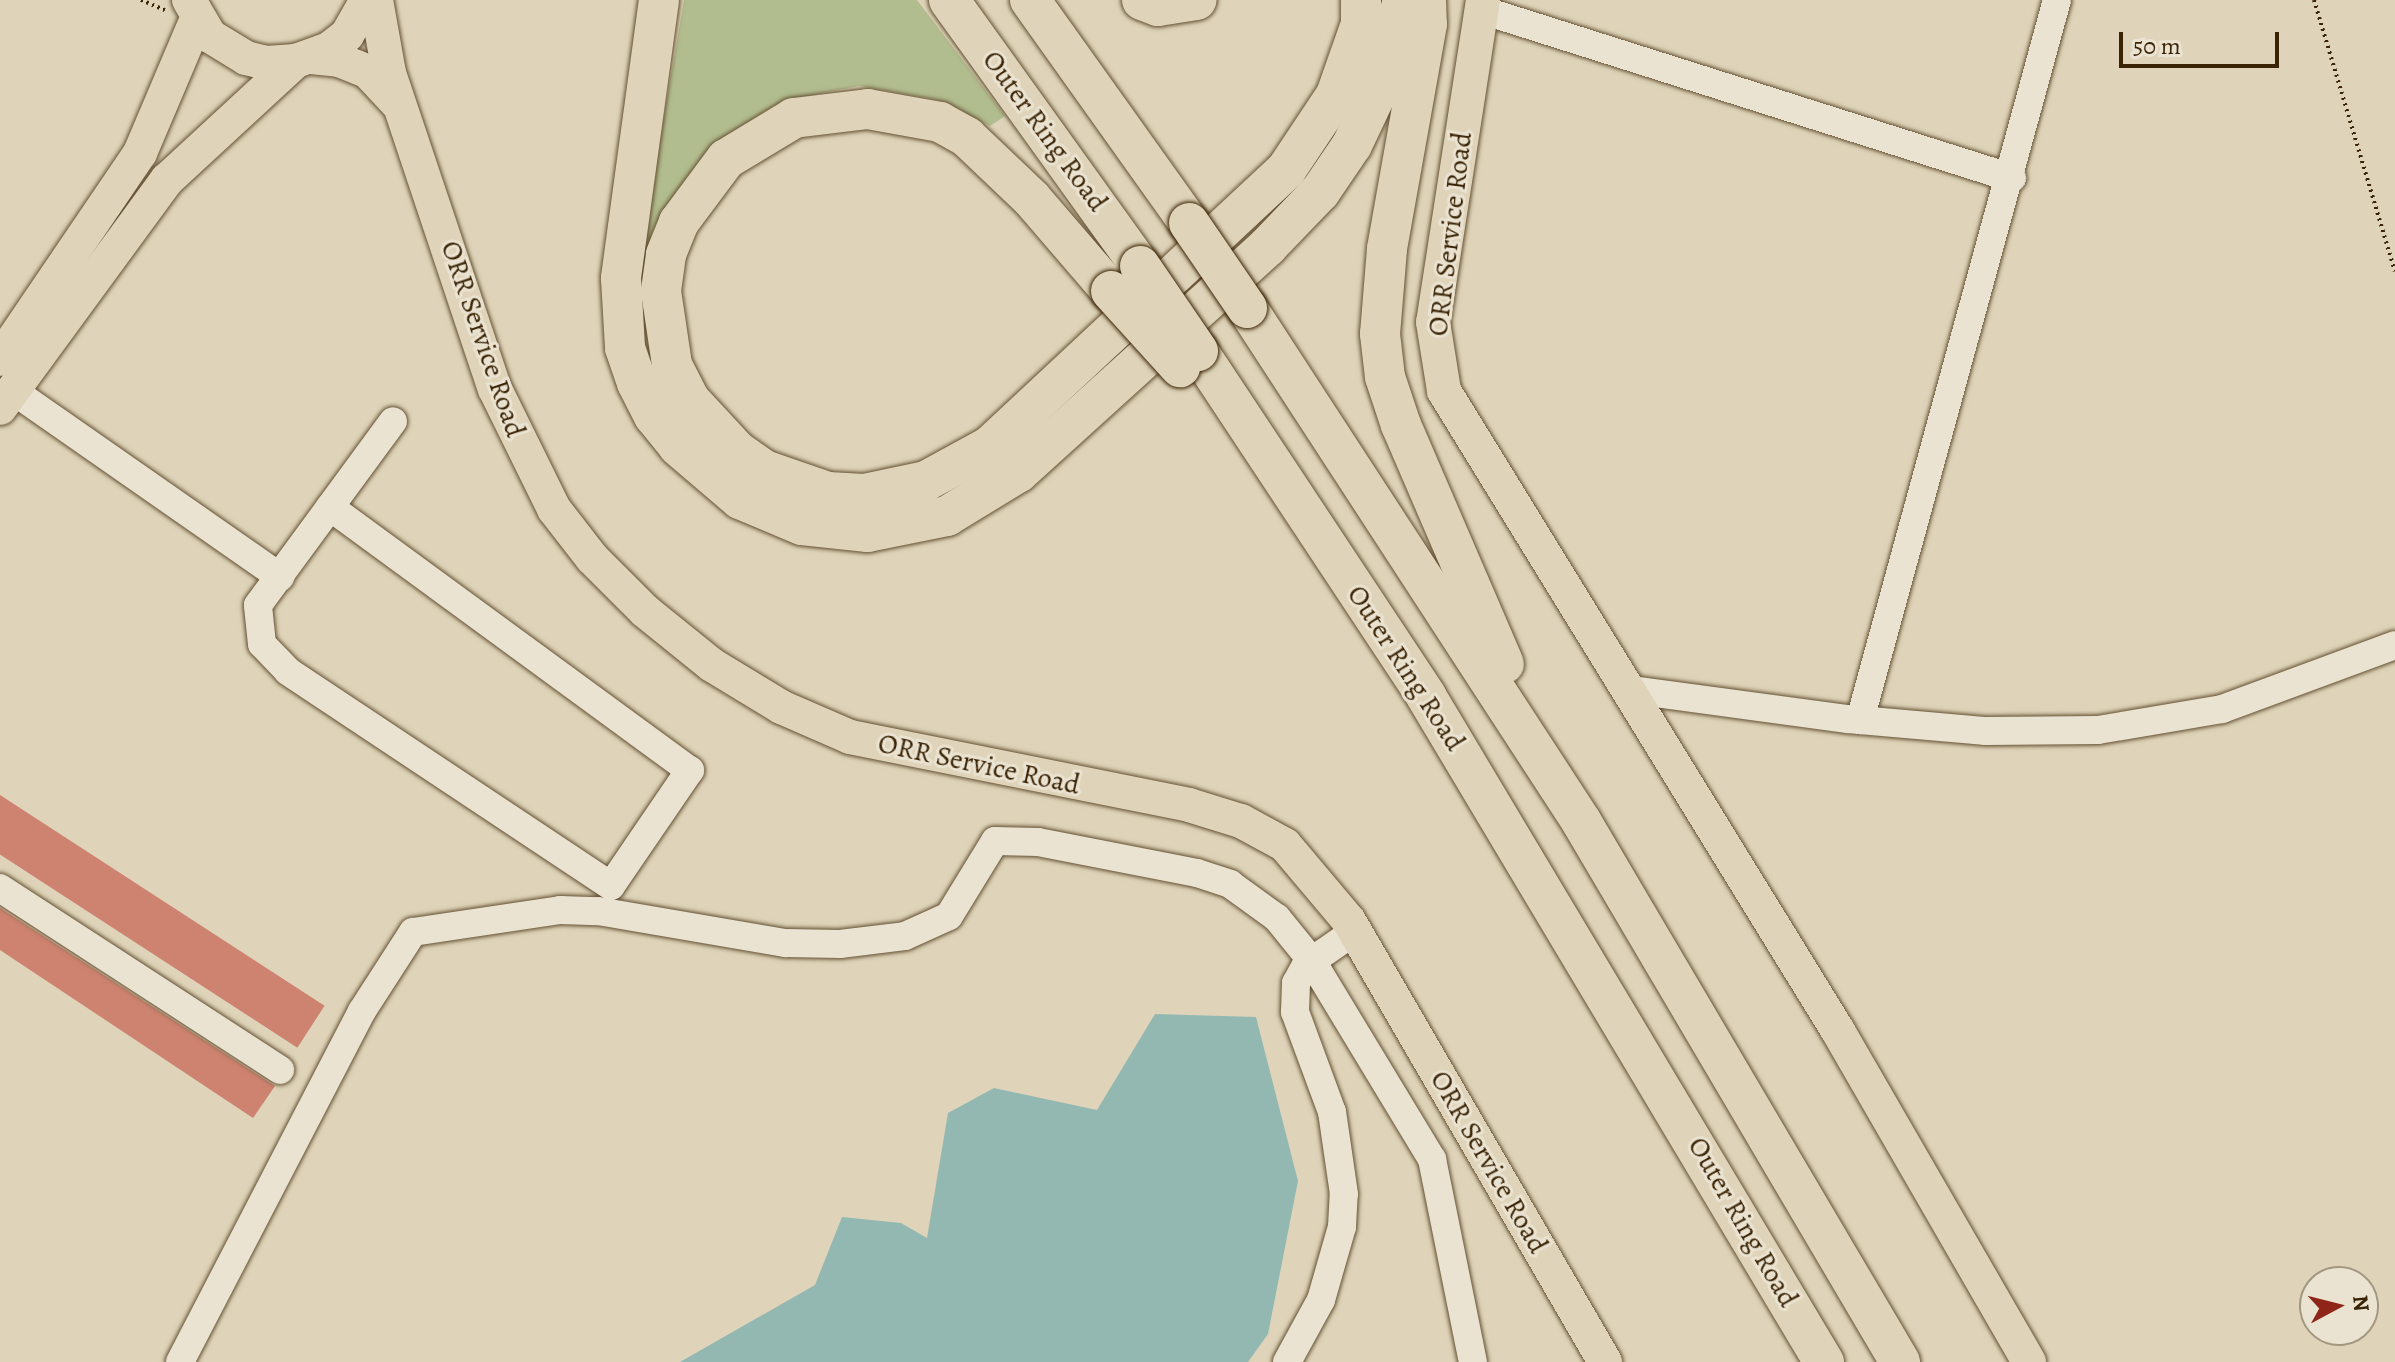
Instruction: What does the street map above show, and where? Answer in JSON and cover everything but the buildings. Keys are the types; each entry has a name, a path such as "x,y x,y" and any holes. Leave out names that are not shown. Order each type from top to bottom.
{"highway":[{"path":"659,0 623,246 621,314 637,383 654,416 678,446 740,499 802,525 868,532 947,516 1008,479 1267,247 1320,192 1352,145 1383,77 1403,0"},
{"name":"Outer Ring Road","path":"949,0 1125,278 1189,359 1236,407 1451,735 1824,1362"},
{"path":"1030,0 1247,308 1545,764 1900,1362"},
{"path":"1142,0 1158,6 1197,0"},
{"path":"1125,278 1032,199 967,137 928,119 868,109 794,118 726,159 679,222 666,255 661,291 672,365 689,399 737,451 764,470 828,492 875,493 926,481 990,446 1286,170 1336,95 1361,24 1361,0"},
{"path":"1426,0 1427,24 1387,249 1380,334 1385,377 1401,425 1435,496 1545,764"}],"main road":[{"path":"6,399 167,180 304,59 347,35 367,0"},
{"path":"376,0 389,73 407,121"},
{"name":"ORR Service Road","path":"1482,5 1433,322 1435,357 1458,422 1838,1031 2029,1362"},
{"path":"193,10 219,42 246,58 304,59 368,72 391,93 407,121"},
{"path":"0,359 140,153 193,10"},
{"name":"ORR Service Road","path":"407,121 495,389 524,456 582,546 645,611 735,679 781,707 850,737 1189,805 1241,821 1285,845 1355,931 1605,1362"}],"street":[{"path":"1860,720 2012,178 2057,0"},
{"path":"1482,5 2012,178"},
{"path":"6,399 280,577"},
{"path":"330,507 690,770 611,886 288,671 262,644 256,620 258,605 393,421"},
{"path":"1625,689 1860,720 1986,731 2098,730 2222,709 2395,645"},
{"path":"180,1362 355,1024 413,932 560,910 634,917 732,938 873,941 905,936 949,916 995,841 1038,842 1230,884 1277,918 1312,961 1432,1159 1473,1362"},
{"path":"0,888 280,1070"},
{"path":"1287,1362 1321,1300 1343,1205 1342,1158 1332,1112 1295,1012 1296,983 1312,961 1355,931"}],"path":[{"path":"2314,0 2395,271"}],"green space":[{"path":"684,0 917,0 1005,116 990,126 939,100 859,86 787,100 716,147 648,264 639,263"}],"water":[{"path":"1155,1014 1256,1017 1298,1181 1268,1334 1248,1362 680,1362 815,1285 842,1217 901,1223 927,1238 948,1113 994,1088 1097,1110"}]}
